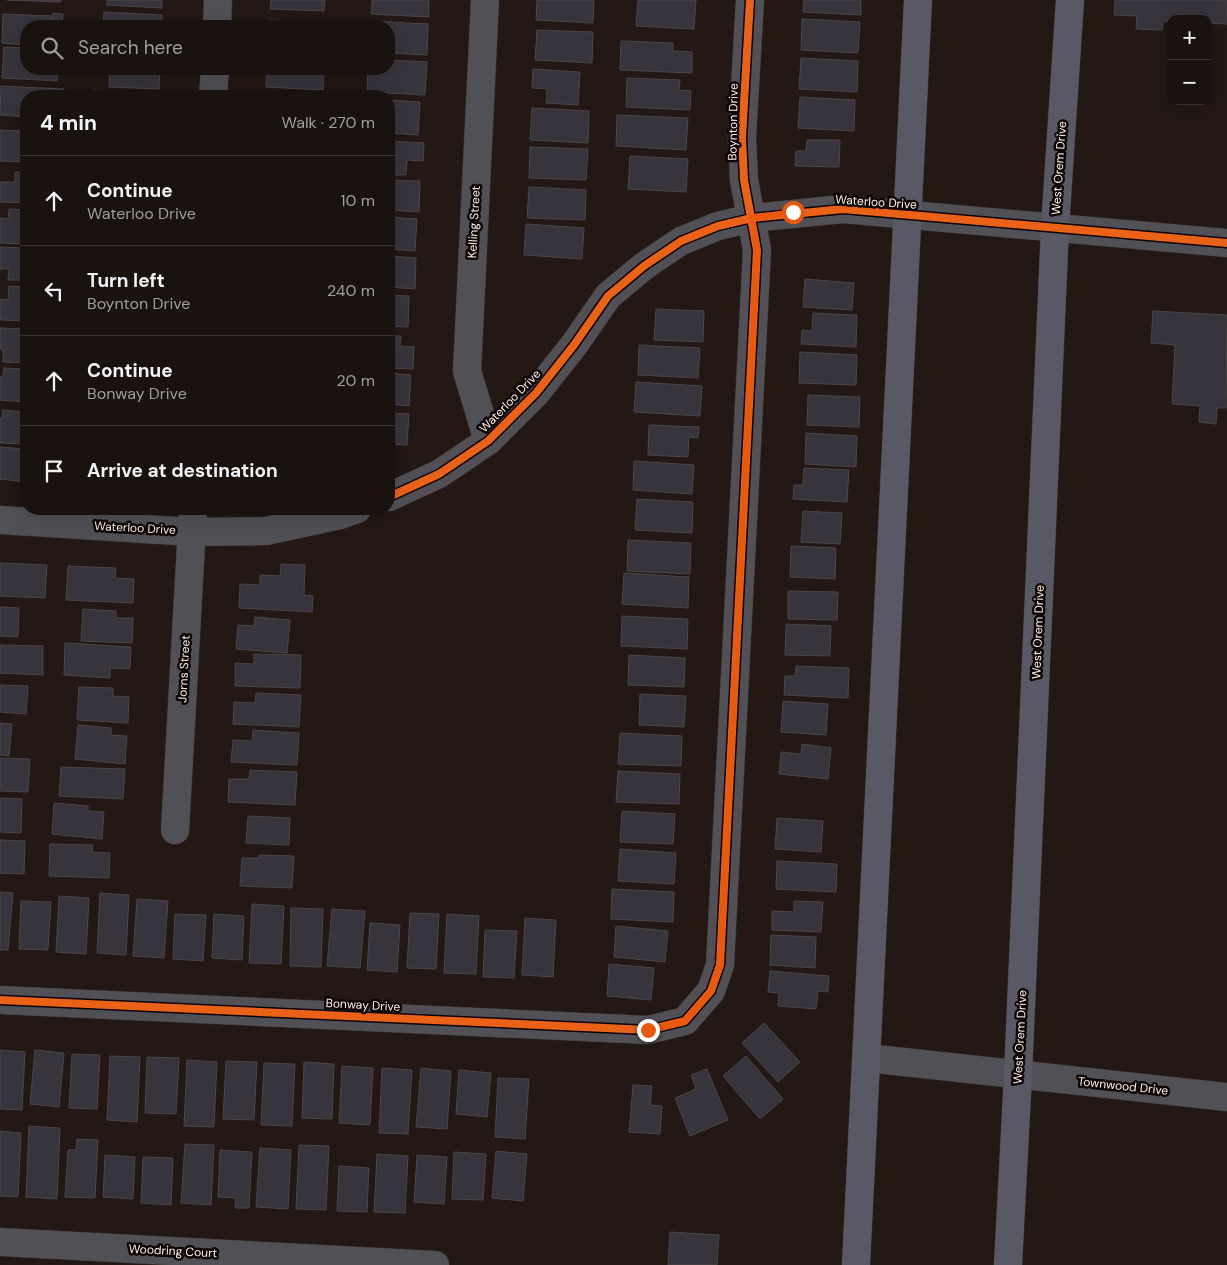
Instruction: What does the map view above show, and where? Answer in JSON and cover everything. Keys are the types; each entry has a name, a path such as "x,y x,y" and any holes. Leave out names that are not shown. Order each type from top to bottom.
{"main road":[{"path":"856,1265 918,0"},
{"name":"West Orem Drive","path":"1008,1265 1055,227 1070,0"}],"street":[{"path":"217,20 218,0"},
{"name":"Kelling Street","path":"485,0 466,371 488,441"},
{"name":"Boynton Drive","path":"711,991 720,965 757,250 744,180 742,138 750,0"},
{"path":"214,90 215,75"},
{"name":"Waterloo Drive","path":"395,494 440,474 488,441 536,393 574,345 608,296 644,266 681,241 718,226 752,218 843,208 907,216 1055,227 1227,244"},
{"name":"Waterloo Drive","path":"0,520 193,520 266,531 340,515"},
{"name":"Jorns Street","path":"175,830 193,520"},
{"name":"Bonway Drive","path":"0,1000 648,1030 685,1021 711,991"},
{"name":"Townwood Drive","path":"867,1058 1018,1076 1227,1097"},
{"name":"Woodring Court","path":"0,1242 435,1265"}],"building":[{"path":"7,0 61,0 61,2"},
{"path":"107,0 162,0 162,8 107,5"},
{"path":"271,0 325,0 324,11 270,9"},
{"path":"372,0 429,0 429,17 371,14"},
{"path":"537,0 594,0 593,23 536,20"},
{"path":"638,0 696,0 694,29 636,26"},
{"path":"804,0 861,0 861,15 803,12"},
{"path":"1115,0 1227,0 1227,24 1212,23 1212,15 1167,15 1167,22 1163,21 1162,30 1136,29 1137,16 1114,15"},
{"path":"104,12 162,15 162,20 103,20"},
{"path":"53,13 63,14 62,20 53,20"},
{"path":"3,14 52,16 52,20 20,20 20,44 2,43"},
{"path":"802,19 860,22 858,53 801,50"},
{"path":"395,22 428,24 427,55 395,53"},
{"path":"537,30 593,32 592,63 535,60"},
{"path":"621,41 673,43 673,51 692,52 692,73 620,70"},
{"path":"4,47 20,48 20,75 58,75 57,81 2,78"},
{"path":"801,58 858,61 857,92 799,89"},
{"path":"395,60 427,62 425,95 395,93 395,90 367,90 368,75 395,75"},
{"path":"533,69 580,72 578,105 546,103 547,89 532,88"},
{"path":"110,75 160,75 159,89 109,87"},
{"path":"267,75 324,75 323,90 266,87"},
{"path":"627,78 680,80 679,90 691,91 690,110 626,107"},
{"path":"1,86 64,89 20,90 20,117 0,115"},
{"path":"800,97 855,100 854,131 798,128"},
{"path":"395,100 420,102 418,135 395,133"},
{"path":"532,108 589,111 588,143 530,140"},
{"path":"617,115 688,118 686,150 616,146"},
{"path":"0,130 20,131 20,162 0,161"},
{"path":"807,140 840,140 839,167 795,166 796,151 806,151"},
{"path":"395,141 424,143 423,161 407,160 406,175 395,175"},
{"path":"530,147 588,149 586,180 529,178"},
{"path":"630,156 688,159 686,192 628,189"},
{"path":"15,172 20,172 20,203 0,202 0,182 15,182"},
{"path":"395,180 420,181 419,212 395,210"},
{"path":"529,187 586,190 585,220 527,218"},
{"path":"9,209 20,210 20,244 0,243 0,218 8,219"},
{"path":"395,217 417,219 415,251 395,249"},
{"path":"526,224 584,228 582,259 524,255"},
{"path":"0,247 20,248 20,280 8,280 9,269 0,269"},
{"path":"395,256 416,258 415,289 395,287"},
{"path":"805,279 854,283 852,310 803,307"},
{"path":"9,286 20,287 20,321 0,320 0,299 8,300"},
{"path":"395,295 409,296 408,327 395,326"},
{"path":"656,309 704,311 703,342 654,340"},
{"path":"1153,311 1227,315 1226,408 1217,408 1216,424 1199,422 1200,406 1172,404 1175,345 1151,343"},
{"path":"813,313 857,315 856,347 801,344 802,330 812,331"},
{"path":"0,328 20,329 20,363 3,362 3,349 0,349"},
{"path":"395,336 401,336 400,346 414,347 413,369 395,368"},
{"path":"639,345 700,348 698,378 638,375"},
{"path":"800,352 857,355 856,385 799,383"},
{"path":"4,368 20,369 20,402 0,400 0,377 3,377"},
{"path":"395,374 411,375 409,406 395,405"},
{"path":"636,382 702,386 700,416 634,412"},
{"path":"808,395 860,397 859,427 807,425"},
{"path":"3,410 20,411 20,444 0,443 0,418 2,418"},
{"path":"395,413 409,414 407,445 395,444"},
{"path":"649,425 699,427 698,438 689,437 688,457 648,455"},
{"path":"806,433 857,436 856,467 805,464"},
{"path":"0,447 20,449 20,481 0,479"},
{"path":"634,461 694,465 692,494 633,490"},
{"path":"804,468 849,470 847,502 793,499 794,485 803,485"},
{"path":"637,499 693,502 692,533 635,530"},
{"path":"803,511 842,513 840,544 801,542"},
{"path":"628,540 691,543 690,574 627,571"},
{"path":"791,546 836,548 835,579 790,577"},
{"path":"0,563 47,565 45,598 0,596"},
{"path":"281,564 305,565 304,595 313,596 312,612 239,608 240,584 260,585 260,575 280,576"},
{"path":"68,566 116,568 115,578 134,579 133,603 66,600"},
{"path":"624,573 689,577 688,608 622,604"},
{"path":"788,591 838,592 837,620 788,619"},
{"path":"0,607 19,608 18,637 0,636"},
{"path":"83,609 116,611 116,618 133,618 132,643 81,641"},
{"path":"622,616 688,619 687,649 621,646"},
{"path":"255,617 290,620 287,653 236,649 238,625 254,626"},
{"path":"786,624 831,626 830,656 785,655"},
{"path":"65,643 131,647 130,669 110,668 110,678 64,675"},
{"path":"0,645 43,646 43,675 0,673"},
{"path":"254,654 301,655 300,688 235,686 235,663 254,664"},
{"path":"629,655 685,658 684,687 628,685"},
{"path":"796,666 849,668 848,698 784,695 785,676 795,676"},
{"path":"0,685 28,686 26,714 0,712"},
{"path":"79,687 113,688 113,696 129,697 128,723 77,720"},
{"path":"256,693 301,695 299,727 233,724 234,702 255,703"},
{"path":"640,694 686,696 684,727 639,725"},
{"path":"783,701 828,704 826,735 781,732"},
{"path":"0,723 12,724 9,756 0,755"},
{"path":"78,725 111,728 111,735 127,736 125,764 75,759"},
{"path":"253,730 299,733 297,765 231,762 233,740 252,741"},
{"path":"620,733 682,736 681,766 618,764"},
{"path":"802,744 831,748 828,779 779,774 781,752 801,754"},
{"path":"0,758 30,759 28,792 0,791"},
{"path":"61,767 125,769 123,799 59,796"},
{"path":"250,770 297,772 295,805 228,802 229,779 249,779"},
{"path":"618,771 680,774 679,804 616,802"},
{"path":"0,798 22,799 21,833 0,832"},
{"path":"54,803 88,806 88,811 104,812 102,839 52,834"},
{"path":"622,811 675,814 673,844 620,842"},
{"path":"248,816 290,818 289,845 246,843"},
{"path":"777,818 823,821 821,852 775,849"},
{"path":"0,840 25,841 24,874 0,873"},
{"path":"50,844 93,845 92,852 110,853 109,878 49,876"},
{"path":"620,849 676,853 674,884 618,881"},
{"path":"259,855 294,856 292,888 240,886 242,858 259,858"},
{"path":"777,861 837,864 836,892 776,889"},
{"path":"612,889 674,892 673,922 611,919"},
{"path":"0,892 13,893 8,950 0,950"},
{"path":"100,893 129,895 126,955 97,953"},
{"path":"59,896 89,898 86,954 56,952"},
{"path":"137,899 168,901 164,958 133,956"},
{"path":"21,901 51,902 48,950 19,949"},
{"path":"794,901 823,902 821,932 772,930 772,911 794,912"},
{"path":"252,904 284,906 281,964 249,963"},
{"path":"291,908 323,909 321,967 290,966"},
{"path":"332,909 365,911 360,968 327,966"},
{"path":"410,913 439,914 436,969 407,968"},
{"path":"175,914 206,915 203,961 173,959"},
{"path":"214,914 244,916 242,960 212,958"},
{"path":"447,914 479,916 476,974 444,973"},
{"path":"525,918 556,920 553,977 522,975"},
{"path":"370,923 400,925 397,972 367,970"},
{"path":"616,926 668,931 665,962 614,957"},
{"path":"485,930 517,931 514,978 483,977"},
{"path":"771,935 816,937 815,968 770,965"},
{"path":"609,964 654,968 651,1000 607,996"},
{"path":"770,971 829,976 828,992 818,991 816,1009 778,1006 779,993 768,992"},
{"path":"764,1023 800,1062 778,1082 742,1043"},
{"path":"0,1050 25,1052 22,1110 0,1109"},
{"path":"35,1050 64,1053 59,1107 30,1104"},
{"path":"72,1054 100,1055 97,1109 69,1108"},
{"path":"110,1056 140,1057 137,1122 107,1120"},
{"path":"746,1056 783,1099 760,1119 723,1076"},
{"path":"147,1057 179,1058 176,1114 145,1113"},
{"path":"187,1060 217,1062 214,1127 184,1126"},
{"path":"226,1061 257,1062 254,1120 223,1119"},
{"path":"304,1062 334,1064 332,1119 302,1118"},
{"path":"264,1063 295,1064 292,1126 261,1125"},
{"path":"342,1066 373,1068 370,1125 339,1123"},
{"path":"382,1068 412,1070 408,1134 379,1133"},
{"path":"421,1068 451,1071 447,1129 416,1127"},
{"path":"707,1069 728,1120 690,1136 675,1098 696,1089 691,1075"},
{"path":"459,1070 491,1073 487,1117 456,1114"},
{"path":"498,1078 529,1079 525,1139 495,1137"},
{"path":"633,1085 652,1086 650,1105 662,1106 660,1134 629,1132"},
{"path":"29,1126 60,1128 57,1199 26,1197"},
{"path":"0,1131 21,1133 18,1197 0,1196"},
{"path":"77,1139 98,1140 95,1198 65,1197 68,1150 76,1150"},
{"path":"185,1144 214,1145 211,1205 181,1203"},
{"path":"299,1145 329,1146 326,1210 296,1209"},
{"path":"260,1148 291,1150 288,1209 256,1207"},
{"path":"220,1150 252,1152 249,1208 235,1208 236,1198 218,1197"},
{"path":"496,1151 527,1154 523,1201 492,1198"},
{"path":"454,1152 486,1154 483,1200 452,1199"},
{"path":"377,1154 408,1156 405,1213 374,1212"},
{"path":"105,1155 135,1157 133,1199 103,1197"},
{"path":"417,1155 447,1157 444,1204 414,1202"},
{"path":"143,1157 173,1158 171,1205 141,1203"},
{"path":"339,1166 369,1168 367,1212 337,1211"},
{"path":"670,1232 719,1235 717,1265 668,1265"}],"cycle path":[{"path":"0,1000 648,1030 685,1021 711,991 720,965 757,250 744,180 742,138 750,0"},
{"path":"395,494 439,474 488,441 536,393 574,345 608,296 644,266 681,241 718,226 752,218 843,209 1227,243"}],"route":[{"path":"648,1030 685,1021 711,991 720,965 757,250 752,218 793,212"}]}
